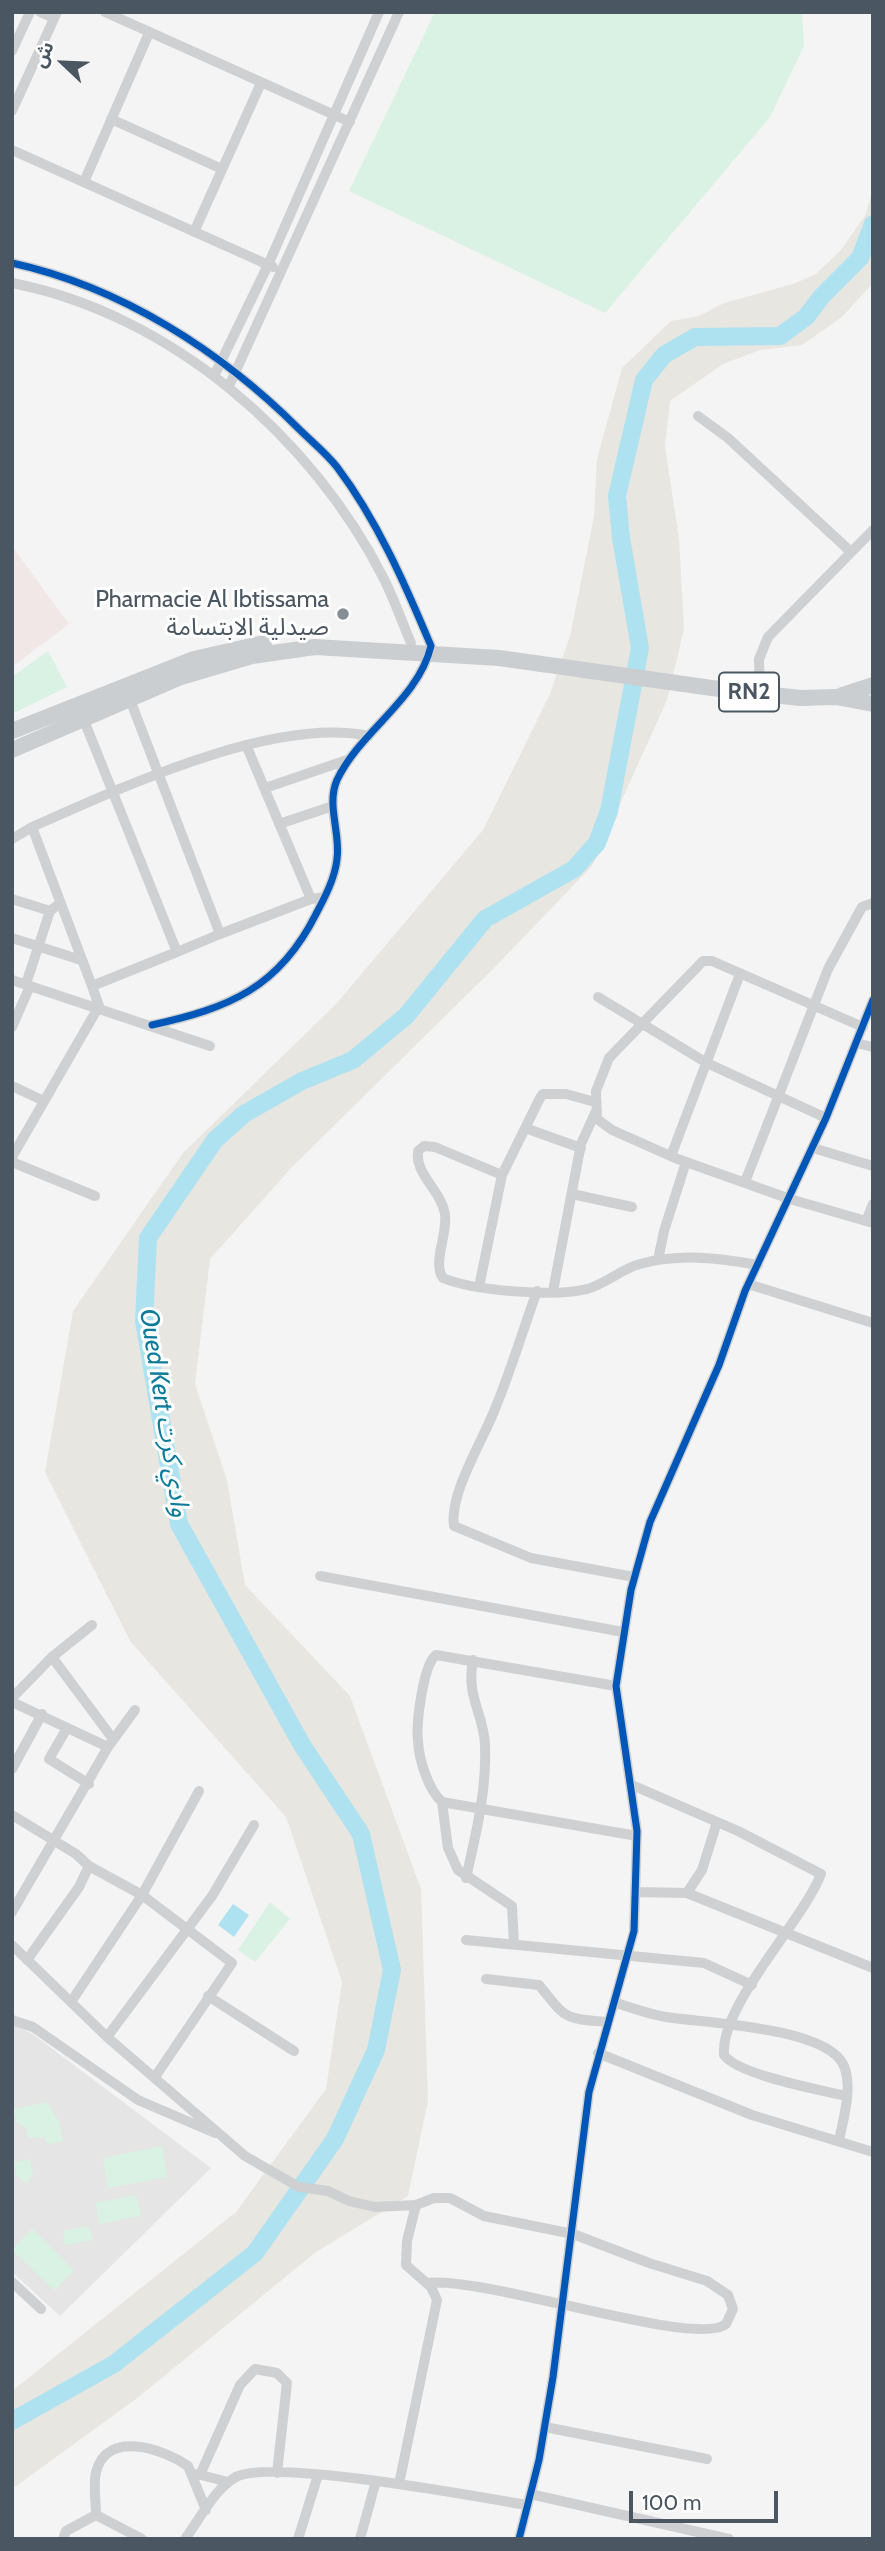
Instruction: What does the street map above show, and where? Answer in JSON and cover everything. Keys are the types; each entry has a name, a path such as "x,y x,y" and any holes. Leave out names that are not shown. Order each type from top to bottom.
{"main road":[{"name":"RN2","path":"12,731 183,663 236,648 321,638 411,643 435,651"},
{"name":"RN2","path":"12,750 181,677 281,649 435,651 800,698 836,697 873,704"},
{"name":"RN2","path":"836,697 873,685"}],"street":[{"path":"12,51 30,12"},
{"path":"12,111 56,15 40,12"},
{"path":"104,12 349,122"},
{"path":"214,376 268,265 379,12"},
{"path":"229,386 400,12"},
{"path":"84,182 149,33"},
{"path":"194,232 261,83"},
{"path":"111,119 222,169"},
{"path":"12,150 282,271"},
{"path":"301,191 316,199"},
{"path":"12,263 86,286 145,313 237,371 336,466 397,566 435,651 409,688 350,759 336,783 333,806 338,857 325,897 295,949 249,993 219,1008 152,1025"},
{"path":"12,283 78,301 130,324 229,386 271,425 350,523 384,579 411,643"},
{"path":"698,416 728,438 851,552"},
{"path":"760,693 759,659 768,637 873,530"},
{"path":"129,698 220,934"},
{"path":"83,718 177,952"},
{"path":"12,839 32,827 158,773 247,747 300,734 344,732 369,736"},
{"path":"247,747 311,899"},
{"path":"265,788 350,759"},
{"path":"279,824 333,806"},
{"path":"32,827 99,1006 12,1159 95,1196"},
{"path":"92,986 311,899 325,897"},
{"path":"12,899 50,911"},
{"path":"745,1182 837,947 862,907 873,903"},
{"path":"12,1027 28,985 37,946 50,911 59,904"},
{"path":"12,938 80,960"},
{"path":"553,1291 581,1148 595,1108 600,1078 610,1058 703,961 712,961 863,1027"},
{"path":"671,1156 740,974"},
{"path":"12,980 99,1006 210,1046"},
{"path":"598,997 707,1063 826,1118"},
{"path":"519,2539 545,2427 573,2234 585,2119 598,2053 634,1931 637,1836 632,1785 616,1686 634,1577 650,1522 719,1365 748,1284 813,1148 873,1000"},
{"path":"856,1043 873,1047"},
{"path":"12,1086 44,1101"},
{"path":"479,1287 502,1175 543,1094 566,1094 595,1108 603,1125 686,1162 790,1199 869,1222 873,1204"},
{"path":"525,1128 581,1148"},
{"path":"502,1175 435,1147 424,1146 418,1151 420,1170 434,1187 445,1213 439,1273 450,1281 479,1287 553,1291 587,1289 629,1268 658,1260 703,1258 758,1265"},
{"path":"813,1148 873,1166"},
{"path":"658,1260 664,1231 686,1162"},
{"path":"572,1194 632,1207"},
{"path":"748,1284 873,1323"},
{"path":"537,1291 495,1409 454,1508 454,1526 531,1558 634,1577"},
{"path":"320,1576 623,1632"},
{"path":"92,1625 52,1657 12,1700 67,1728 110,1743"},
{"path":"514,1944 512,1906 467,1878 451,1857 442,1802 431,1786 418,1741 429,1663 432,1658 440,1655 616,1686"},
{"path":"52,1657 110,1743"},
{"path":"467,1878 482,1809 485,1740 472,1698 473,1660"},
{"path":"12,1912 52,1840 89,1784 110,1743 135,1710"},
{"path":"12,1769 42,1714"},
{"path":"67,1728 49,1759 89,1784"},
{"path":"632,1785 717,1822 821,1874 730,2024 724,2048 727,2059 759,2073 846,2096"},
{"path":"71,2002 142,1895 199,1791"},
{"path":"442,1802 637,1836"},
{"path":"12,1815 89,1866 142,1895 232,1963 155,2077"},
{"path":"687,1893 702,1870 717,1822"},
{"path":"107,2037 218,1886 254,1825"},
{"path":"27,1960 79,1887 89,1866"},
{"path":"636,1892 687,1893 873,1968"},
{"path":"466,1940 704,1963 752,1985"},
{"path":"13,1948 107,2037 245,2156 299,2187 328,2191 362,2206 416,2205 434,2198 450,2198 484,2216 573,2234 649,2263 713,2283 730,2297 733,2309 726,2324 713,2330 658,2324 460,2282 426,2283"},
{"path":"486,1979 539,1985 561,2014 582,2021 608,2022"},
{"path":"208,1996 294,2051"},
{"path":"614,2002 664,2017 730,2024 787,2034 835,2054 845,2069 846,2096 839,2141"},
{"path":"12,2020 33,2028 138,2100 223,2136"},
{"path":"598,2053 731,2108 873,2152"},
{"path":"399,2484 437,2300 435,2292 406,2264 407,2241 416,2205"},
{"path":"12,2282 41,2309"},
{"path":"206,2510 197,2474 240,2385 255,2369 277,2373 287,2383 277,2473"},
{"path":"545,2427 707,2459"},
{"path":"96,2515 96,2473 105,2456 116,2447 134,2446 162,2454 184,2463 197,2474 228,2482"},
{"path":"185,2539 228,2482 243,2473 277,2473 376,2481 528,2500 729,2539"},
{"path":"298,2539 318,2475"},
{"path":"360,2539 376,2481"},
{"path":"63,2539 66,2531 96,2515"},
{"path":"96,2515 142,2539"}],"shaded area":[{"path":"12,546 69,624 12,667"},
{"path":"16,2025 34,2035 211,2168 60,2316 12,2272 12,2026"}],"green space":[{"path":"435,12 802,12 804,46 770,117 605,313 349,191"},
{"path":"48,651 67,687 12,714 12,677"},
{"path":"270,1902 290,1919 255,1962 238,1950"},
{"path":"47,2102 59,2122 63,2141 49,2144 43,2137 28,2138 26,2127 17,2123 13,2109"},
{"path":"162,2146 167,2177 108,2188 103,2158"},
{"path":"30,2159 33,2174 28,2182 23,2182 16,2174 14,2162"},
{"path":"136,2195 141,2216 99,2224 96,2203"},
{"path":"89,2226 93,2240 65,2245 63,2231"},
{"path":"32,2228 74,2270 55,2291 12,2250"}],"sand":[{"path":"873,189 873,283 842,317 802,345 760,350 723,364 670,401 665,446 679,539 684,629 667,700 592,866 497,965 292,1167 210,1259 195,1384 227,1480 245,1585 350,1696 421,1889 428,2101 408,2196 316,2252 136,2399 12,2489 12,2391 236,2212 326,2089 342,1982 286,1817 130,1641 45,1472 73,1311 183,1153 336,1004 483,830 550,694 570,636 594,517 597,459 622,368 671,321 699,316 724,303 793,284 816,274 840,251 865,216"}],"water":[{"path":"233,1904 249,1915 234,1937 218,1925"}],"waterway":[{"name":"Oued Kert وادي كرت","path":"12,2421 114,2364 255,2253 335,2139 376,2050 392,1970 361,1834 302,1745 179,1524 144,1321 148,1238 215,1140 244,1114 302,1081 353,1060 406,1016 485,919 574,869 597,843 609,811 640,648 621,538 617,496 644,380 664,355 695,337 780,336 806,317 822,296 860,258 873,224"}],"cycle path":[{"path":"12,263 92,288 130,306 203,349 269,400 328,457 351,487 389,553 431,646 414,683 347,762 337,780 333,799 338,849 336,866 316,914 286,960 249,991 228,1002 152,1025"},
{"path":"519,2539 539,2460 553,2377 589,2092 634,1931 637,1831 616,1686 631,1590 650,1522 719,1365 745,1291 826,1118 873,1000"}],"place":[{"name":"Pharmacie Al Ibtissama صيدلية الابتسامة","path":"343,614"}]}
